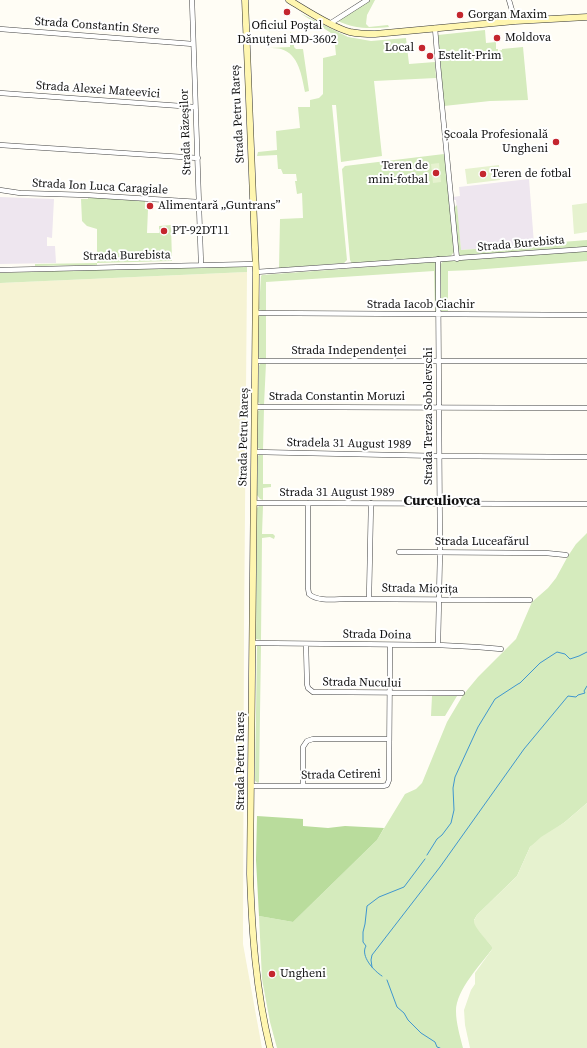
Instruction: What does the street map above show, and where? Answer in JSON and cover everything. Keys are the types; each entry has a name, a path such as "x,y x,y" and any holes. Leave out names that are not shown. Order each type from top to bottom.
{"main road":[{"name":"Strada Petru Rareș","path":"245,0 256,272 250,874 257,980 270,1048"},
{"path":"289,0 349,32 362,34 515,21 587,17"}],"street":[{"name":"Strada Răzeşilor","path":"192,0 201,264"},
{"path":"331,23 367,0"},
{"path":"509,0 515,21"},
{"path":"435,28 457,259"},
{"name":"Strada Constantin Stere","path":"0,29 193,44"},
{"name":"Strada Alexei Mateevici","path":"0,94 195,107"},
{"path":"0,145 198,158"},
{"name":"Strada Ion Luca Caragiale","path":"0,190 20,193 86,195 199,202"},
{"name":"Strada Burebista","path":"256,272 587,249"},
{"name":"Strada Tereza Sobolevschi","path":"438,259 440,456 438,645"},
{"name":"Strada Burebista","path":"0,270 201,264 255,264"},
{"name":"Strada Iacob Ciachir","path":"256,313 587,315"},
{"name":"Strada Independenței","path":"256,361 587,361"},
{"name":"Strada Constantin Moruzi","path":"255,407 587,408"},
{"name":"Stradela 31 August 1989","path":"255,452 440,456 587,457"},
{"name":"Strada 31 August 1989","path":"254,503 587,504"},
{"name":"Strada Miorița","path":"308,503 308,588 310,595 316,598 530,600"},
{"path":"369,599 371,503"},
{"name":"Strada Luceafărul","path":"398,552 546,553 566,555"},
{"name":"Strada Doina","path":"253,643 438,645 501,649"},
{"name":"Strada Nucului","path":"306,644 307,684 308,688 311,690 319,692 462,693"},
{"name":"Strada Cetireni","path":"252,786 386,785 388,780 390,645"},
{"path":"303,786 303,747 307,741 314,739 388,739"}],"shaded area":[{"path":"529,179 534,244 461,250 456,200 454,200 453,197 460,196 459,187"},
{"path":"0,197 54,199 52,238 47,237 47,246 55,246 56,263 0,264"},
{"path":"247,272 243,944 262,1048 0,1048 0,283"}],"green space":[{"path":"370,0 375,0 367,15 366,24 369,27 388,25 389,27 362,28 350,26 338,21"},
{"path":"300,13 348,37 371,41 406,38 409,64 435,62 436,78 374,81 382,156 341,162 336,105 332,105 347,260 344,263 279,268 280,219 303,218 302,193 297,194 295,181 297,181 296,174 283,174 281,169 278,169 277,155 257,156 258,152 277,150 276,131 300,128 298,107 310,107 310,100 319,98 323,94 323,58 336,55 334,35"},
{"path":"485,30 486,43 496,42 496,49 498,49 498,51 502,49 523,47 528,100 490,101 444,106 438,35"},
{"path":"290,32 294,36 294,47 296,49 303,49 309,91 305,92 299,67 292,56 281,49 269,48 290,47"},
{"path":"444,154 446,156 454,252 450,257 352,264 350,260 342,169 345,166"},
{"name":"Teren de mini-fotbal","path":"439,163 441,182 433,183 431,164"},
{"name":"Teren de fotbal","path":"499,165 500,180 467,184 465,169"},
{"path":"88,197 145,201 145,209 148,209 147,233 159,233 159,226 171,225 172,261 97,263 97,229 87,226 82,221 81,199 88,199"},
{"name":"Teren de fotbal","path":"587,203 587,232 574,234 572,205"},
{"path":"457,205 461,250 489,248 489,246 498,245 499,247 587,240 587,247 460,256 457,252 454,208"},
{"path":"587,251 587,261 448,271 448,311 441,311 440,265 443,261"},
{"path":"97,263 97,265 35,266 35,264"},
{"path":"436,263 437,312 435,312 434,271 266,282 266,312 259,309 262,275"},
{"path":"228,265 247,267 247,272 0,283 0,273"},
{"path":"266,314 266,360 261,360 259,357 259,317 260,315"},
{"path":"261,362 266,363 264,405 261,405 258,402 259,366"},
{"path":"264,408 263,450 258,448 258,411"},
{"path":"259,455 263,455 263,484 271,484 271,487 263,488 263,500 257,495"},
{"path":"259,506 263,506 262,534 273,534 275,536 274,539 270,537 262,538 261,640 256,639 257,508"},
{"path":"587,533 587,803 565,822 530,847 517,876 477,915 474,920 493,948 470,978 457,1003 456,1011 458,1030 463,1048 277,1048 270,1022 262,979 259,916 293,922 377,840 405,794 416,789 422,783 447,722 463,695 478,677 516,639 532,602 548,588 556,578 576,544"},
{"path":"257,646 261,646 258,783 255,781"},
{"path":"432,696 457,696 445,716 431,716"},
{"path":"587,803 587,1048 470,1048 465,1025 464,1010 471,990 475,984 475,973 493,948 476,927 474,920 477,915 517,876 530,847 541,837 565,822"},
{"path":"257,816 303,819 303,826 328,828 345,826 384,828 377,840 293,922 259,916 256,860"}],"waterway":[{"path":"427,855 437,839 451,823 454,810 453,788 455,777 478,727 495,699 520,683 540,663 557,652 565,654 570,659 587,652"},
{"path":"372,967 372,955 440,867 524,749 568,696 576,697 585,693 584,691 587,686"},
{"path":"382,976 375,971 366,959 366,946 363,942 363,932 367,906 379,897 404,887 425,859"},
{"path":"387,980 397,1007 421,1033 435,1042 437,1047 440,1048"}],"place":[{"name":"Oficiul Poștal Dănuțeni MD-3602","path":"287,12"},
{"name":"Gorgan Maxim","path":"460,15"},
{"name":"Moldova","path":"497,38"},
{"name":"Local","path":"422,48"},
{"name":"Estelit-Prim","path":"430,56"},
{"name":"Școala Profesională Ungheni","path":"556,142"},
{"name":"Teren de mini-fotbal","path":"436,173"},
{"name":"Teren de fotbal","path":"483,174"},
{"name":"Alimentară „Guntrans”","path":"150,206"},
{"name":"PT-92DT11","path":"164,231"},
{"name":"Ungheni","path":"272,974"}],"district":[{"name":"Curculiovca","path":"442,501"}]}
